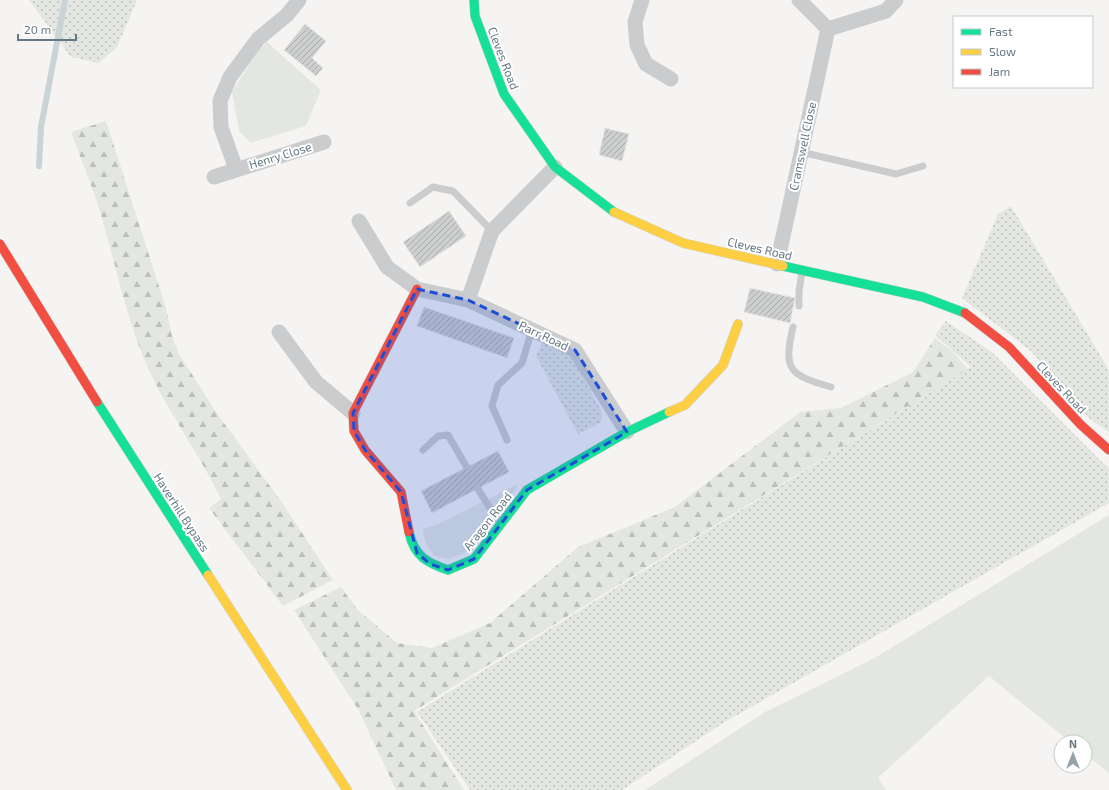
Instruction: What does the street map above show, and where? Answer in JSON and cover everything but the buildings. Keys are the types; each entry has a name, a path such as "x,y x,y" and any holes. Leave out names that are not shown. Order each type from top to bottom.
{"street":[{"name":"Henry Close","path":"236,169 221,127 220,101 230,77 258,39 287,15 299,0"},
{"name":"Cleves Road","path":"474,0 475,16 504,94 555,167 618,215 683,243 923,297 969,315 1009,347 1081,425 1109,450"},
{"path":"642,0 635,22 637,46 646,64 671,79"},
{"path":"799,0 828,29 886,11 896,0"},
{"name":"Cramswell Close","path":"777,264 828,29"},
{"name":"Henry Close","path":"214,177 324,142"},
{"path":"468,300 492,231 555,167"},
{"name":"Parr Road","path":"359,221 387,267 417,289 468,300 575,350 627,432"},
{"name":"Haverhill Bypass","path":"0,244 110,424 347,790"},
{"path":"278,332 316,382 353,413 417,289"},
{"name":"Aragon Road","path":"353,413 354,431 366,450 401,492 410,537 417,553 430,564 448,570 474,559 527,490 627,432 685,405 723,365 738,324"}],"lane":[{"path":"801,152 896,174 922,166"},
{"path":"410,203 433,187 453,192 492,231"},
{"path":"799,306 799,291 802,270"},
{"path":"793,327 787,353 792,370 802,377 831,387"},
{"path":"507,440 492,406 498,385 522,363 532,330"},
{"path":"423,450 438,436 448,435 466,466"},
{"path":"478,489 500,525"}],"highlighted area":[{"path":"417,289 468,300 575,350 627,432 527,490 474,559 448,570 430,564 417,553 401,492 365,450 354,431 353,413"}],"green space":[{"path":"29,0 137,0 117,47 99,63 71,57"},
{"path":"267,42 321,90 306,126 251,143 239,131 232,92 257,52"},
{"path":"106,121 166,308 172,336 179,354 218,415 281,501 333,580 283,606 209,508 221,499 155,383 133,329 98,205 71,132"},
{"path":"1011,206 1109,370 1109,432 1090,419 1031,351 962,298 998,214"},
{"path":"946,321 993,353 1109,469 1109,503 723,723 622,790 470,790 417,712 971,367 935,335"},
{"path":"935,338 952,351 968,369 414,711 464,790 396,790 359,711 294,610 341,587 357,609 397,643 432,648 490,623 578,547 675,507 800,412 841,408 913,372"},
{"path":"544,339 571,354 602,412 601,422 578,434 536,356"},
{"path":"516,485 517,487 470,550 449,559 435,556 428,547 423,529 437,525"},
{"path":"1109,515 1109,773 1093,760 1093,734 1060,734 989,676 878,778 886,790 645,790 765,712 873,659"}],"waterway":[{"path":"39,166 41,127 65,0"}],"traffic: fast":[{"path":"474,0 475,16 504,94 555,167 614,212"},
{"path":"783,266 923,297 965,313"},
{"path":"97,402 208,575"},
{"path":"409,532 411,540 418,553 428,561 440,567 448,570 474,559 527,490 627,432 669,412"}],"traffic: slow":[{"path":"614,212 683,243 783,266"},
{"path":"669,412 685,405 723,365 738,324"},
{"path":"208,575 347,790"}],"traffic: jam":[{"path":"0,244 97,402"},
{"path":"409,532 401,492 365,450 354,431 353,413 417,289"},
{"path":"965,313 1009,347 1081,425 1109,450"}]}
